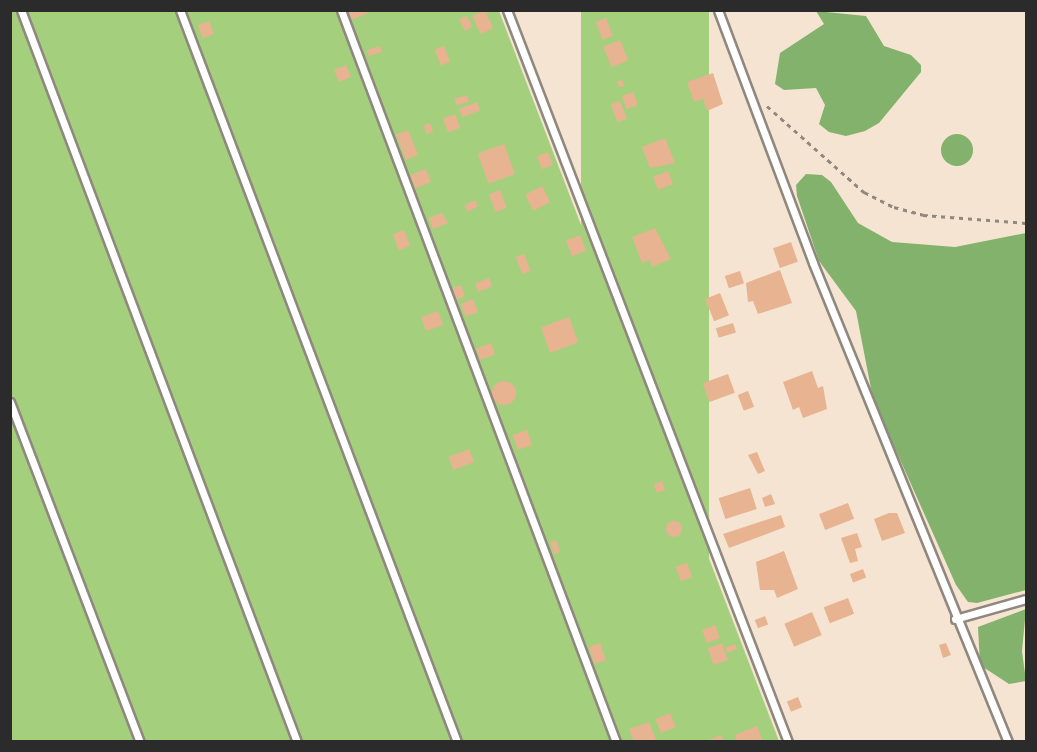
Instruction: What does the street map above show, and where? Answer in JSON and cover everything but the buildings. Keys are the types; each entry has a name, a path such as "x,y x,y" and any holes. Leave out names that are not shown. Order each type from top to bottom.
{"lane":[{"path":"21,10 297,741"},
{"path":"180,10 457,741"},
{"path":"340,10 616,741"},
{"path":"507,10 788,741"},
{"path":"718,10 955,619 1008,741"},
{"path":"10,402 140,741"},
{"path":"955,619 1026,599"}],"path":[{"path":"747,87 874,197 923,215 1026,223"}],"green space":[{"path":"10,11 499,11 779,741 11,741"},
{"path":"581,11 709,11 709,742 581,742"},
{"path":"816,11 866,16 884,46 911,55 921,65 921,72 879,123 865,131 846,136 829,132 819,124 825,105 816,88 784,90 775,84 780,53 824,24"},
{"path":"957,134 968,139 973,150 968,161 957,166 946,161 941,150 946,139"},
{"path":"806,174 822,175 831,182 858,223 892,242 955,247 1026,233 1026,590 977,603 968,602 956,585 873,399 856,311 819,261 797,196 796,185"},
{"path":"1026,609 1022,651 1026,681 1009,684 980,665 978,627"}]}
